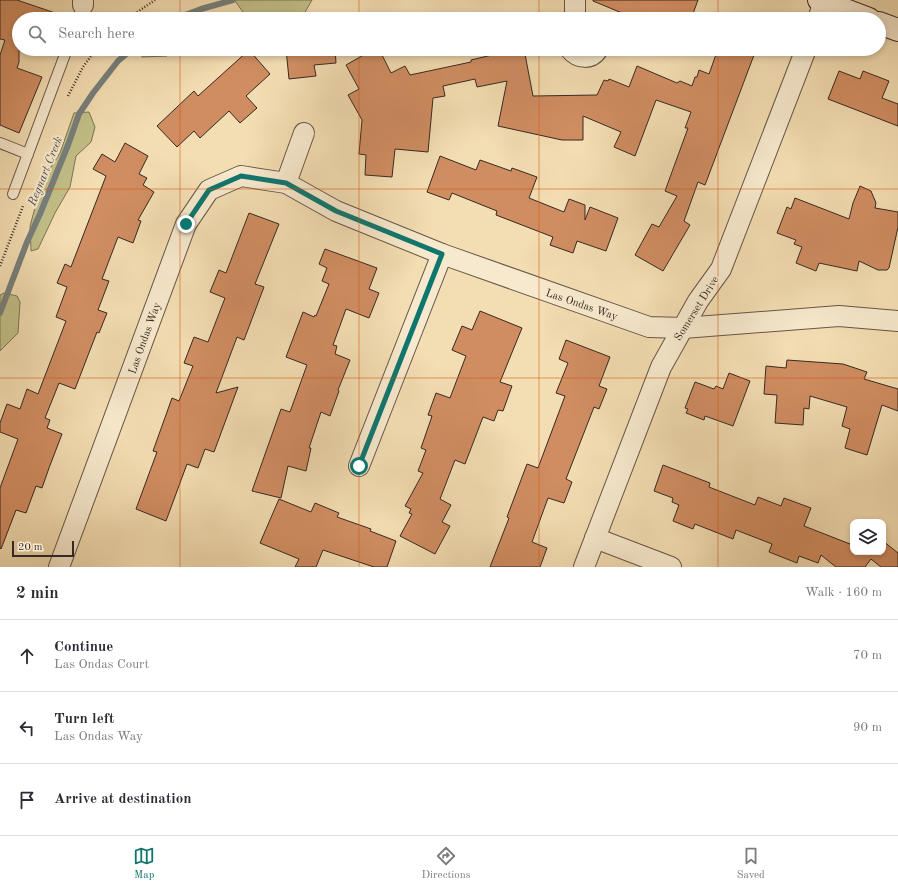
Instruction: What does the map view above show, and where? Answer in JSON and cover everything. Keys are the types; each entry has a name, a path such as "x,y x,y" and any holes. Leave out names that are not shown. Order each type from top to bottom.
{"street":[{"path":"575,0 575,12"},
{"path":"820,7 840,12"},
{"path":"886,26 898,30"},
{"path":"579,56 584,58 589,56"},
{"name":"Somerset Drive","path":"584,567 661,367 698,301 721,269 803,56"},
{"path":"286,183 304,133"},
{"name":"Las Ondas Way","path":"60,567 186,224 209,190 241,176 286,183 336,211 442,254 649,327 683,328 839,316 898,321"},
{"path":"359,466 442,254"},
{"path":"595,538 671,567"}],"lane":[{"path":"14,194 64,56"},
{"path":"0,143 28,154"}],"path":[{"path":"137,12 155,0"}],"shaded area":[{"path":"312,0 305,12 243,12 235,1"},
{"path":"142,56 167,56 142,57"},
{"path":"89,112 95,127 91,142 76,156 70,187 55,213 38,249 31,251 30,226 43,179 60,153 74,113"},
{"path":"4,293 17,296 20,302 18,333 0,351 0,295"}],"building":[{"path":"0,0 17,0 52,12 12,12 12,56 19,56 17,68 42,77 19,133 0,125 0,55 5,40 0,39"},
{"path":"698,0 694,12 620,12 593,1"},
{"path":"242,56 254,56 270,74 246,96 257,108 240,123 229,111 200,138 194,131 177,147 157,126 194,91 198,96"},
{"path":"287,56 336,56 336,63 314,65 316,76 289,79"},
{"path":"362,56 382,56 391,73 405,66 410,75 471,62 471,60 488,56 525,56 533,96 597,95 604,80 608,81 609,79 629,87 637,66 677,83 680,81 692,86 699,70 709,74 715,56 754,56 705,185 698,182 684,221 690,225 663,271 635,255 652,224 659,227 677,196 665,191 688,128 685,128 691,112 656,100 635,156 614,147 621,132 583,116 583,140 562,140 498,126 507,81 477,87 475,79 443,86 445,96 433,98 428,152 395,149 392,177 365,175 366,155 359,154 362,120 348,95 359,89 346,65"},
{"path":"839,71 860,79 863,71 889,81 882,98 898,104 898,126 828,99"},
{"path":"125,143 148,156 139,174 147,178 143,185 154,192 138,220 141,221 133,243 118,237 102,279 109,281 98,310 107,313 99,333 97,332 75,389 59,383 45,418 50,420 47,428 62,434 42,488 36,486 26,513 16,510 1,549 0,488 18,439 0,432 0,423 7,404 20,409 27,389 38,394 66,321 56,317 67,287 57,283 65,264 71,267 106,176 93,169 102,154 115,162"},
{"path":"440,156 476,170 480,160 511,171 512,168 537,177 529,198 564,212 569,199 585,205 585,220 590,207 618,218 606,251 577,241 573,253 550,245 553,237 496,215 497,211 452,193 449,200 427,192"},
{"path":"860,186 871,191 876,203 875,208 898,212 898,227 889,268 887,270 878,270 859,261 857,271 819,263 816,271 796,263 802,247 794,244 796,240 777,233 787,207 791,209 795,198 849,219 853,203"},
{"path":"249,213 279,224 255,284 264,287 244,340 237,337 216,393 238,387 214,452 205,449 198,468 187,464 166,521 136,509 157,452 153,451 172,398 179,401 193,366 184,363 194,337 208,342 225,298 210,292 219,270 226,273"},
{"path":"325,249 377,268 369,289 379,293 369,318 346,309 333,345 337,346 335,354 350,360 338,390 339,391 330,416 321,412 309,448 311,448 306,471 288,466 281,498 252,491 281,409 290,412 307,365 286,357 303,312 314,317 315,315 316,316 329,284 322,281 327,268 319,264"},
{"path":"480,311 522,328 500,382 512,386 503,411 498,410 494,421 483,417 465,464 455,460 440,499 451,505 442,522 450,526 435,554 400,536 412,514 409,513 411,509 405,506 423,473 418,471 426,450 421,448 432,416 428,415 436,393 450,398 466,356 452,350 462,326 472,330"},
{"path":"566,340 610,357 599,386 607,389 599,409 594,407 566,479 572,482 564,503 548,498 532,542 547,548 540,567 490,567 509,518 507,517 527,464 538,468 565,396 556,393 568,363 559,359"},
{"path":"787,360 843,364 867,372 864,379 898,389 898,411 882,405 867,455 845,448 850,429 842,426 847,407 810,396 809,409 804,408 803,425 775,423 777,395 764,394 766,366 786,368"},
{"path":"729,373 750,381 733,426 705,416 704,420 686,413 688,409 685,408 695,382 714,389 716,386 723,389"},
{"path":"663,465 710,483 709,487 755,505 758,497 781,506 784,498 811,508 804,526 850,544 850,555 886,555 886,543 898,553 898,567 881,567 871,559 865,567 836,567 821,555 818,563 799,556 797,563 769,552 772,544 736,530 733,539 695,524 693,529 673,521 679,505 672,502 673,498 654,491"},
{"path":"279,499 311,512 315,503 339,513 337,517 371,529 370,531 396,541 387,567 374,567 323,550 316,567 295,567 299,559 260,543"}],"waterway":[{"name":"Regnart Creek","path":"193,12 233,0"},
{"name":"Regnart Creek","path":"0,313 27,242 68,145 79,114 93,93 118,61 124,56"}],"route":[{"path":"186,224 209,190 241,176 286,183 336,211 442,254 359,466"}]}
